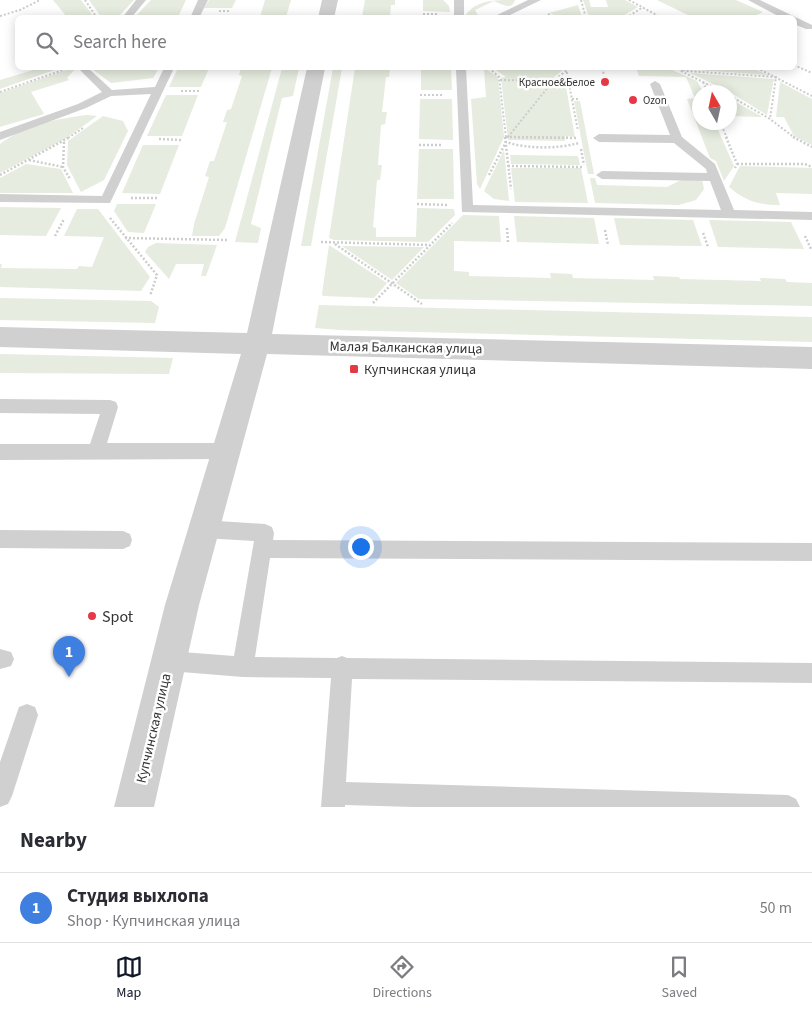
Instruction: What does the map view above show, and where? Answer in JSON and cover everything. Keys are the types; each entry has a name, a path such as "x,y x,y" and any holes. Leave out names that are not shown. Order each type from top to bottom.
{"street":[{"path":"327,15 330,0"},
{"name":"Купчинская улица","path":"134,807 203,529 257,344 316,70"},
{"name":"Малая Балканская улица","path":"0,337 812,358"}],"lane":[{"path":"128,15 141,0"},
{"path":"196,15 203,0"},
{"path":"459,0 459,15"},
{"path":"502,15 536,0"},
{"path":"753,0 784,15"},
{"path":"797,21 809,27"},
{"path":"86,70 109,93"},
{"path":"0,198 106,200 168,70"},
{"path":"461,70 467,209 812,216"},
{"path":"655,84 677,140 711,167 729,214"},
{"path":"0,136 82,106 109,93 158,90"},
{"path":"598,138 677,140"},
{"path":"602,175 715,177"},
{"path":"0,406 110,407 95,453"},
{"path":"0,452 95,453 136,449 226,451"},
{"path":"203,529 265,533 243,667"},
{"path":"0,539 123,540"},
{"path":"263,549 812,552"},
{"path":"169,661 243,667 342,666 812,673"},
{"path":"342,666 333,800 788,807"},
{"path":"0,796 27,715"}],"path":[{"path":"0,16 20,10 40,0"},
{"path":"85,0 95,15"},
{"path":"581,0 585,15"},
{"path":"629,0 657,15"},
{"path":"631,15 643,7"},
{"path":"797,66 812,73"},
{"path":"0,92 60,70"},
{"path":"491,70 500,80 513,210"},
{"path":"507,137 553,81 567,70"},
{"path":"603,70 604,75"},
{"path":"678,70 710,85"},
{"path":"686,70 776,78"},
{"path":"761,70 812,96"},
{"path":"770,119 776,78"},
{"path":"500,80 553,81"},
{"path":"703,81 705,85"},
{"path":"0,176 64,141 101,116 109,93"},
{"path":"572,99 580,99"},
{"path":"737,100 770,119 791,136 812,148"},
{"path":"507,137 580,138"},
{"path":"64,141 63,167 82,200"},
{"path":"506,142 518,146 568,146 580,143"},
{"path":"29,160 63,167"},
{"path":"737,164 805,164 812,166"},
{"path":"508,166 585,167"},
{"path":"417,204 467,205"},
{"path":"373,302 450,225"},
{"path":"150,296 157,275 125,238 227,240"},
{"path":"321,242 430,245"},
{"path":"334,243 422,304"}],"shaded area":[{"path":"53,0 81,0 92,15 65,15"},
{"path":"89,0 134,0 120,15 100,15"},
{"path":"151,0 186,0 179,15 137,15"},
{"path":"209,0 236,0 232,8 204,8"},
{"path":"265,0 291,0 287,15 261,15"},
{"path":"365,0 395,0 395,5 391,5 390,15 362,15"},
{"path":"423,0 443,0 449,6 450,12 423,11"},
{"path":"515,0 509,6 494,1 475,10 478,15 466,15 475,6 493,1"},
{"path":"583,0 589,0 591,7 608,7 606,0 625,0 638,7 624,15 588,15"},
{"path":"657,0 736,0 763,12 756,15 688,15"},
{"path":"578,5 581,15 554,15 549,13"},
{"path":"33,70 54,70 0,89 0,80"},
{"path":"66,70 74,70 67,78 69,80 31,92 44,114 0,127 0,93"},
{"path":"94,70 158,70 153,78 111,83"},
{"path":"177,70 208,70 201,87 169,87"},
{"path":"240,70 271,70 225,228 219,236 192,236 209,177 205,176 210,161 214,161 227,122 223,122 227,110 231,109 242,76 239,75"},
{"path":"281,70 299,70 293,96 282,98 251,224 261,228 258,243 235,242"},
{"path":"333,70 342,70 311,246 301,246"},
{"path":"355,70 390,70 389,77 386,77 382,112 387,112 385,124 381,125 378,165 382,165 380,180 377,180 373,227 376,228 376,237 416,237 417,208 454,209 455,215 428,242 334,240 329,238"},
{"path":"421,70 451,70 452,90 421,90"},
{"path":"484,70 498,77 504,137 480,189 477,184 471,99 486,97"},
{"path":"496,70 563,70 553,78 554,84 564,76 575,137 565,136 565,141 508,140 501,78 506,77"},
{"path":"637,70 672,70 697,81 699,85 692,85 692,91 686,77 639,76"},
{"path":"698,70 757,70 768,75"},
{"path":"690,73 774,79 767,115 737,96 737,85 715,85"},
{"path":"780,82 812,99 812,145 794,136 784,117 776,117"},
{"path":"166,95 198,95 182,136 147,136"},
{"path":"692,98 692,112 687,99"},
{"path":"420,99 452,99 453,140 419,139"},
{"path":"574,101 580,101 594,174 588,174"},
{"path":"737,103 761,116 737,116"},
{"path":"88,115 97,116 65,139 0,173 0,144 9,137 31,127 65,118"},
{"path":"103,116 123,121 128,131 104,180 81,192 67,165 68,141"},
{"path":"699,130 718,130 734,166 724,181 716,161 710,158"},
{"path":"143,145 179,145 160,194 122,193"},
{"path":"419,149 453,149 454,199 417,199"},
{"path":"504,150 509,201 494,199 484,191"},
{"path":"510,155 578,156 580,165 511,164"},
{"path":"26,164 61,169 73,193 0,193 0,178"},
{"path":"740,166 812,168 812,194 776,193 780,205 753,201 741,196 729,187"},
{"path":"511,168 581,168 588,203 515,202"},
{"path":"590,178 595,178 597,185 667,187 683,179 702,179 704,189 696,200 679,205 595,203"},
{"path":"117,204 156,204 144,233 128,232 114,211"},
{"path":"0,207 61,208 46,236 0,235"},
{"path":"77,209 98,209 150,277 141,291 0,287 0,264 2,264 1,268 77,269 79,266 92,267 104,237 64,236"},
{"path":"463,215 499,216 501,242 454,241 454,271 469,272 469,276 551,278 550,273 572,274 573,278 654,280 653,276 679,277 680,279 761,281 760,278 785,279 787,282 812,283 812,306 419,299 396,283"},
{"path":"514,216 594,218 599,244 517,242"},
{"path":"614,218 693,220 702,246 620,245"},
{"path":"709,220 791,222 804,249 718,247"},
{"path":"156,243 217,245 206,276 201,276 204,264 176,264 169,279 145,252 148,247"},
{"path":"329,245 387,283 374,298 323,296"},
{"path":"342,246 424,247 392,280"},
{"path":"0,298 151,301 159,307 155,323 0,320"},
{"path":"319,305 812,317 812,342 339,330 315,328"},
{"path":"0,354 173,358 169,374 0,373"}],"place":[{"name":"Красное&Белое","path":"605,82"},
{"name":"Ozon","path":"633,100"},
{"name":"Купчинская улица","path":"354,369"},
{"name":"Spot","path":"92,616"},
{"name":"Студия выхлопа","path":"69,677"}]}
